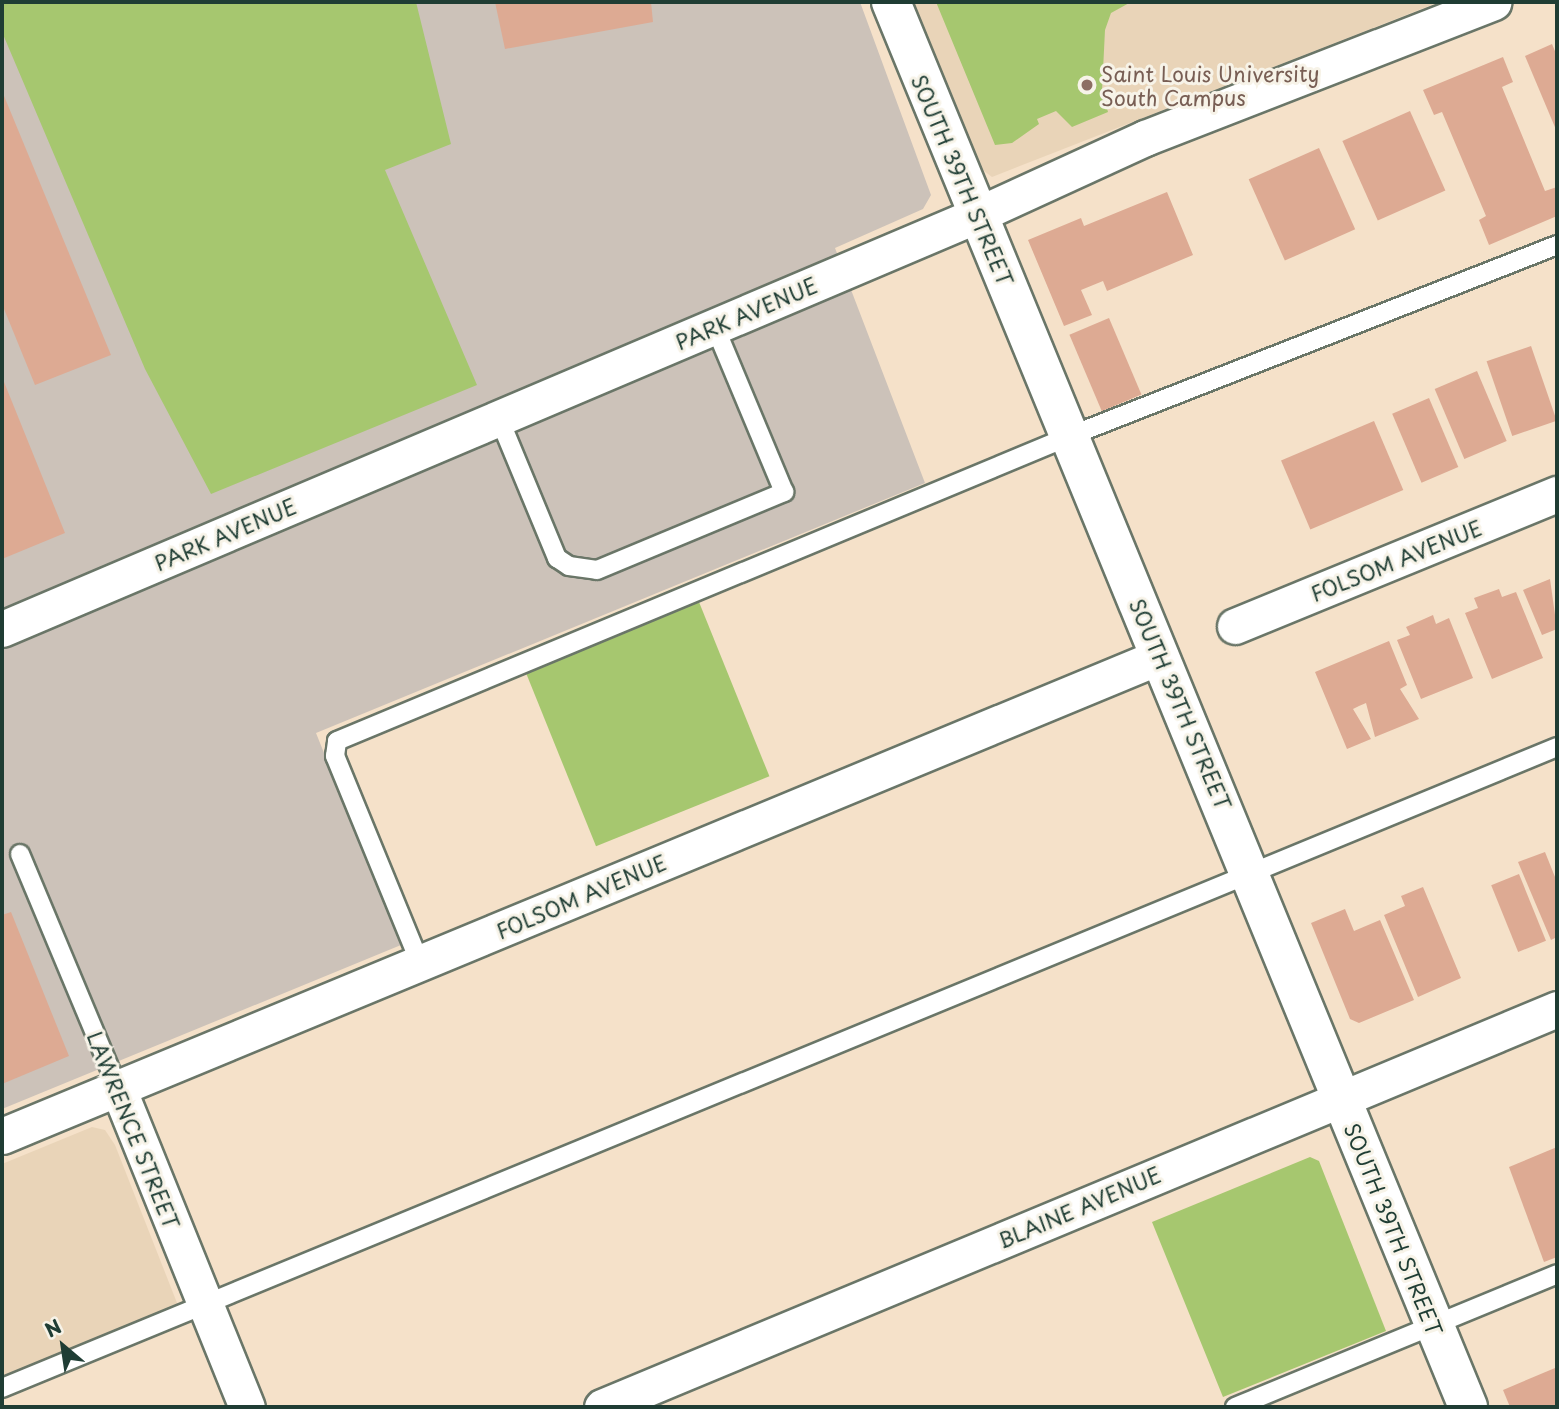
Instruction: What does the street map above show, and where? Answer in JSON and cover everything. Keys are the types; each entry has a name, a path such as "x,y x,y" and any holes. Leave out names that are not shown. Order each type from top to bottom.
{"street":[{"name":"SOUTH 39TH STREET","path":"891,2 1468,1407"},
{"name":"PARK AVENUE","path":"2,629 977,215 1146,138 1493,2"},
{"name":"FOLSOM AVENUE","path":"1235,626 1557,494"},
{"name":"FOLSOM AVENUE","path":"2,1136 1161,656"},
{"name":"BLAINE AVENUE","path":"602,1407 1557,1009"},
{"name":"LAWRENCE STREET","path":"118,1088 247,1407"}],"lane":[{"path":"420,963 335,756 337,741 1070,436 1557,245"},
{"path":"499,418 557,558 569,566 597,570 784,492 715,327"},
{"path":"2,1388 1252,876 1557,747"},
{"name":"LAWRENCE STREET","path":"20,854 118,1088"},
{"path":"1236,1407 1557,1274"}],"shaded area":[{"path":"2,2 860,2 931,195 923,209 835,248 925,483 316,733 401,945 2,1109"},
{"name":"Saint Louis University South Campus","path":"910,2 1439,2 992,177 980,168"},
{"path":"92,1127 105,1130 115,1145 179,1308 2,1381 2,1164"}],"green space":[{"path":"2,2 416,2 451,144 385,170 477,385 211,494 145,369 2,32"},
{"path":"936,2 1131,2 1111,13 1105,30 1102,91 1108,112 1072,127 1056,111 1037,119 1039,124 1012,143 995,145"},
{"path":"699,602 769,776 596,846 526,672"},
{"path":"1310,1157 1319,1161 1386,1331 1223,1397 1152,1222"}],"building":[{"path":"495,2 651,2 653,22 505,49"},
{"path":"1552,44 1557,56 1557,132 1525,56"},
{"path":"1503,57 1513,82 1502,87 1545,191 1557,187 1557,216 1489,245 1479,220 1486,216 1442,112 1434,115 1423,90"},
{"path":"2,91 111,355 35,385 2,304"},
{"path":"1410,111 1445,190 1378,221 1342,141"},
{"path":"1319,148 1355,229 1285,261 1249,179"},
{"path":"1167,192 1193,255 1107,291 1103,281 1081,290 1092,315 1064,326 1028,240 1081,218 1084,226"},
{"path":"1109,318 1141,394 1102,411 1069,335"},
{"path":"1531,346 1557,421 1512,436 1487,361"},
{"path":"1477,371 1507,441 1464,459 1435,389"},
{"path":"2,377 65,533 2,559"},
{"path":"1429,398 1458,467 1421,483 1392,414"},
{"path":"1374,421 1403,490 1310,530 1281,460"},
{"path":"1550,579 1557,629 1542,635 1523,590"},
{"path":"1499,589 1502,597 1516,592 1543,658 1492,679 1465,613 1478,608 1474,598"},
{"path":"1433,615 1436,624 1449,618 1473,678 1421,699 1397,640 1410,635 1406,627"},
{"path":"1389,641 1407,685 1400,689 1419,719 1375,737 1366,703 1353,709 1371,739 1347,749 1315,672"},
{"path":"1545,852 1557,882 1557,937 1551,940 1518,862"},
{"path":"1519,874 1546,941 1518,952 1491,885"},
{"path":"1423,887 1461,978 1418,997 1384,915 1405,906 1401,896"},
{"path":"1345,909 1354,931 1380,920 1414,1000 1359,1023 1350,1019 1311,923"},
{"path":"11,912 69,1056 2,1084 2,915"},
{"path":"1557,1147 1557,1257 1544,1262 1509,1167"},
{"path":"1555,1368 1557,1407 1510,1407 1503,1390"}],"place":[{"name":"Saint Louis University South Campus","path":"1087,85"}]}
